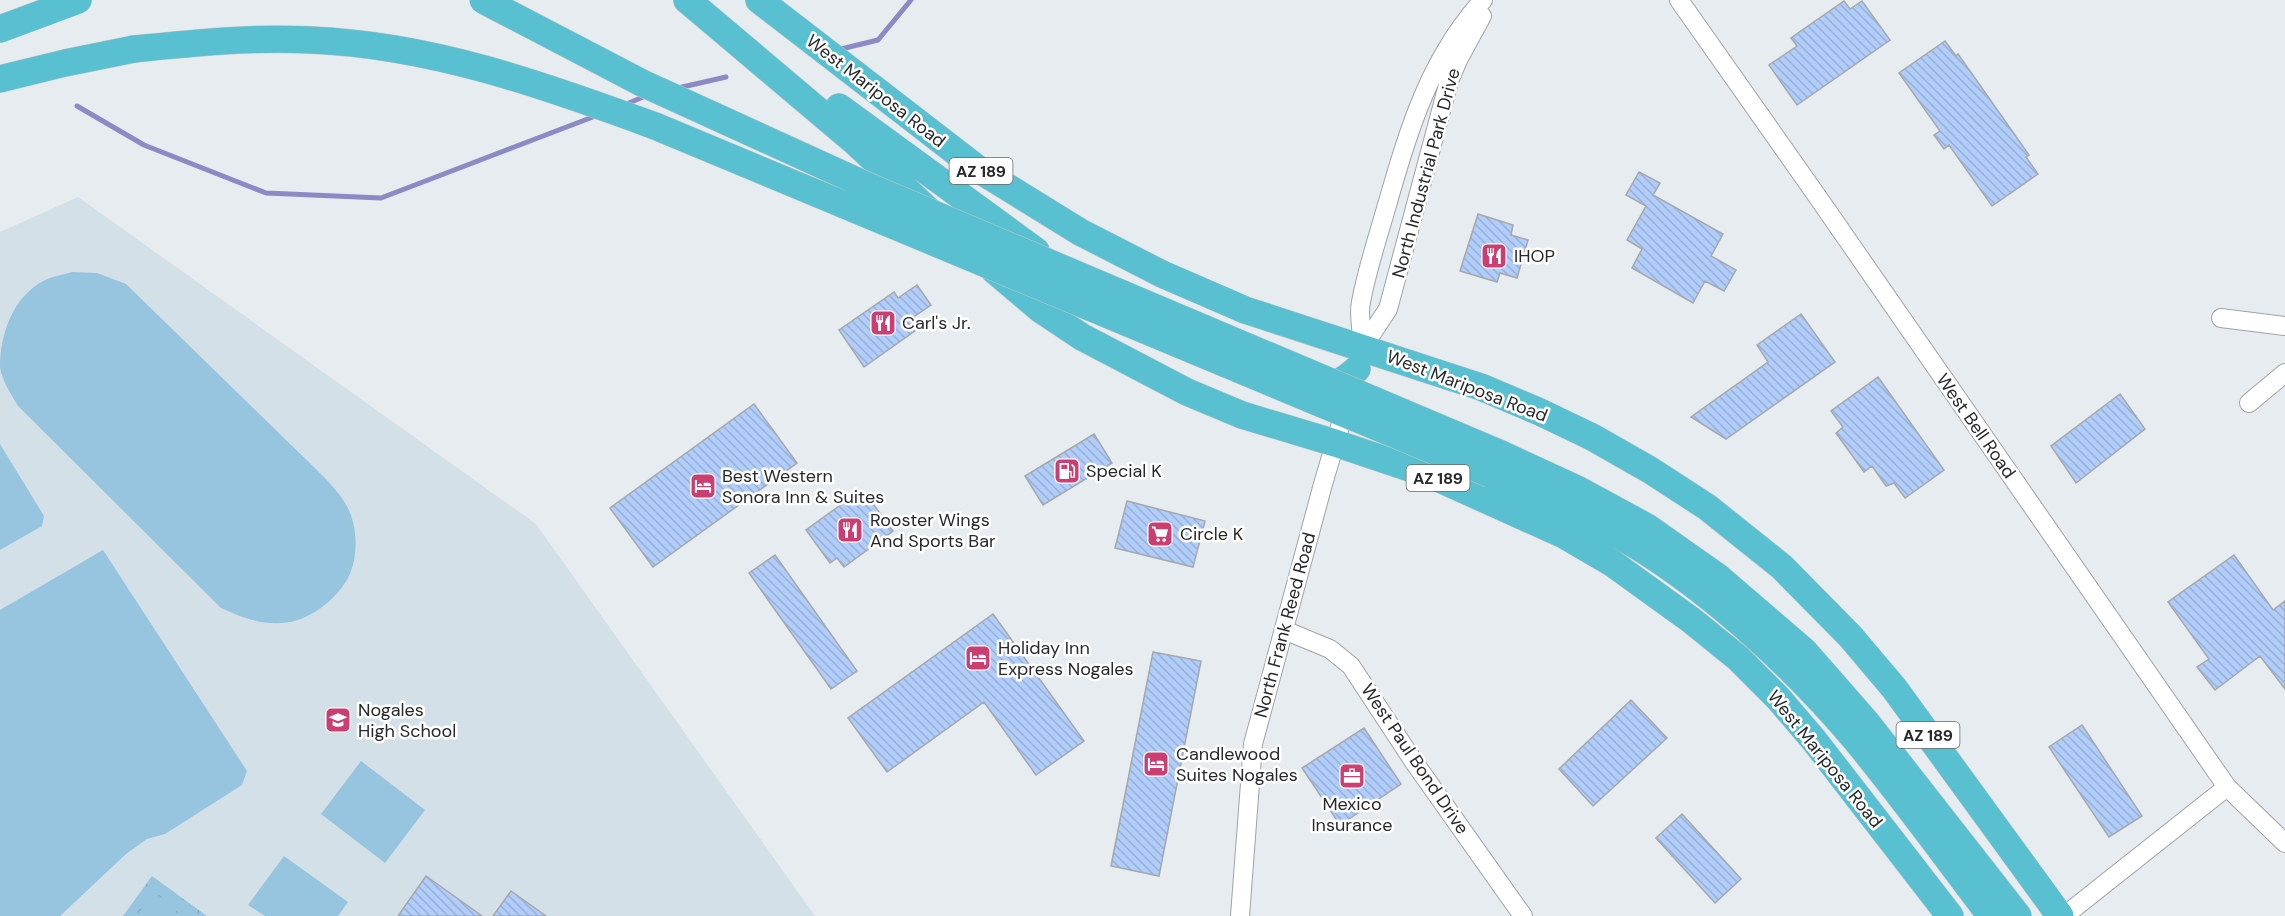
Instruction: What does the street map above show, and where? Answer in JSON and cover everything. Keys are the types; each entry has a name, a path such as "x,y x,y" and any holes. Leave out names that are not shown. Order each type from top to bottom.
{"highway":[{"path":"0,29 78,0"},
{"path":"483,0 642,83 859,182 1495,464 1569,510 1637,546 1711,599 1791,669 1855,739 1991,916"},
{"name":"West Mariposa Road","path":"687,0 722,30 859,133 974,252 1040,309 1082,337 1187,392 1242,415 1433,476 1564,535 1612,563 1738,658 1778,698 1813,739 1950,916"},
{"name":"West Mariposa Road","path":"759,0 978,169 1080,232 1162,274 1360,358 1481,387 1540,412 1592,437 1650,470 1707,507 1754,544 1807,591 1850,636 1894,688 2062,916"},
{"path":"0,79 65,63 134,50 227,41 311,40 369,45 426,55 516,77 655,126 1495,464 1579,490 1647,527 1718,577 1804,651 1867,723 2018,916"},
{"path":"859,133 1072,275 1115,300 1219,348 1308,384 1322,386 1344,380 1360,358"}],"street":[{"name":"North Industrial Park Drive","path":"1360,358 1360,306 1407,138 1425,88 1435,69 1467,17 1483,0"},
{"name":"North Industrial Park Drive","path":"1335,443 1360,358 1388,309 1446,91 1476,24 1493,0"},
{"name":"West Bell Road","path":"1679,0 1817,195 2227,788 2285,843"},
{"path":"1407,138 1430,146"},
{"path":"2221,318 2285,326"},
{"path":"2249,403 2285,373"},
{"name":"North Frank Reed Road","path":"1240,916 1253,744 1335,443"},
{"name":"West Paul Bond Drive","path":"1284,630 1330,650 1351,666 1414,762 1523,916"},
{"path":"2062,916 2227,788"}],"shaded area":[{"name":"Nogales High School","path":"78,197 536,524 815,916 0,916 0,232"}],"green space":[{"path":"72,272 97,273 126,284 341,496 355,530 354,560 348,578 329,602 302,619 274,623 251,620 221,608 18,406 0,367 3,342 10,317 24,296 34,287 48,279"},
{"path":"0,444 44,516 42,526 0,550"},
{"path":"103,550 247,771 242,785 165,834 147,839 126,854 60,916 0,916 0,610"},
{"path":"361,761 425,810 385,863 321,814"},
{"path":"284,856 348,902 338,916 265,916 248,905"},
{"path":"152,876 207,916 123,916"},
{"path":"153,892 178,909 173,916 137,916"}],"building":[{"path":"1844,1 1850,9 1862,1 1890,40 1797,105 1769,65 1797,46 1791,38"},
{"path":"1945,41 1956,56 1958,54 2029,155 2026,157 2038,174 1992,206 1949,145 1944,149 1934,135 1940,131 1899,73"},
{"path":"1639,172 1660,183 1653,195 1723,234 1711,256 1736,270 1724,291 1705,281 1693,303 1632,268 1642,249 1627,240 1646,206 1626,195"},
{"name":"IHOP","path":"1478,214 1513,225 1511,235 1528,240 1517,278 1500,273 1497,282 1460,271"},
{"name":"Carl's Jr.","path":"917,285 931,305 912,318 919,328 864,367 839,330 894,292 898,298"},
{"path":"1801,314 1835,362 1726,439 1691,417 1768,362 1757,345"},
{"path":"1878,377 1944,470 1905,498 1894,483 1886,486 1872,466 1864,472 1836,433 1843,427 1831,411"},
{"path":"2120,394 2145,429 2076,483 2051,446"},
{"name":"Best Western Sonora Inn & Suites","path":"754,404 797,463 653,567 610,508"},
{"name":"Special K","path":"1094,434 1112,463 1043,505 1025,476"},
{"name":"Rooster Wings And Sports Bar","path":"857,493 865,505 871,501 893,531 844,567 837,558 830,563 806,530"},
{"name":"Circle K","path":"1127,501 1205,521 1193,567 1115,548"},
{"path":"775,555 857,671 831,689 749,573"},
{"path":"2234,555 2273,610 2285,601 2285,689 2260,656 2215,690 2197,667 2209,659 2168,602"},
{"name":"Holiday Inn Express Nogales","path":"993,614 1084,741 1036,775 984,702 887,772 848,718"},
{"name":"Candlewood Suites Nogales","path":"1153,652 1201,661 1159,876 1111,866"},
{"path":"1631,700 1667,738 1593,806 1559,769"},
{"path":"2082,725 2142,816 2109,837 2049,747"},
{"name":"Mexico Insurance","path":"1364,728 1401,784 1340,825 1302,768"},
{"path":"1682,814 1741,879 1715,903 1656,838"},
{"path":"426,876 482,916 398,916"},
{"path":"511,891 546,916 493,916"}],"waterway":[{"path":"841,49 878,40 911,0"},
{"path":"678,88 726,77"},
{"path":"624,105 648,95"},
{"path":"77,106 144,145 266,193 381,198 598,115"}],"place":[{"name":"IHOP","path":"1494,256"},
{"name":"Carl's Jr.","path":"883,323"},
{"name":"Special K","path":"1067,471"},
{"name":"Best Western Sonora Inn & Suites","path":"703,486"},
{"name":"Rooster Wings And Sports Bar","path":"850,530"},
{"name":"Circle K","path":"1160,534"},
{"name":"Holiday Inn Express Nogales","path":"978,658"},
{"name":"Nogales High School","path":"338,720"},
{"name":"Candlewood Suites Nogales","path":"1156,764"},
{"name":"Mexico Insurance","path":"1352,776"}]}
